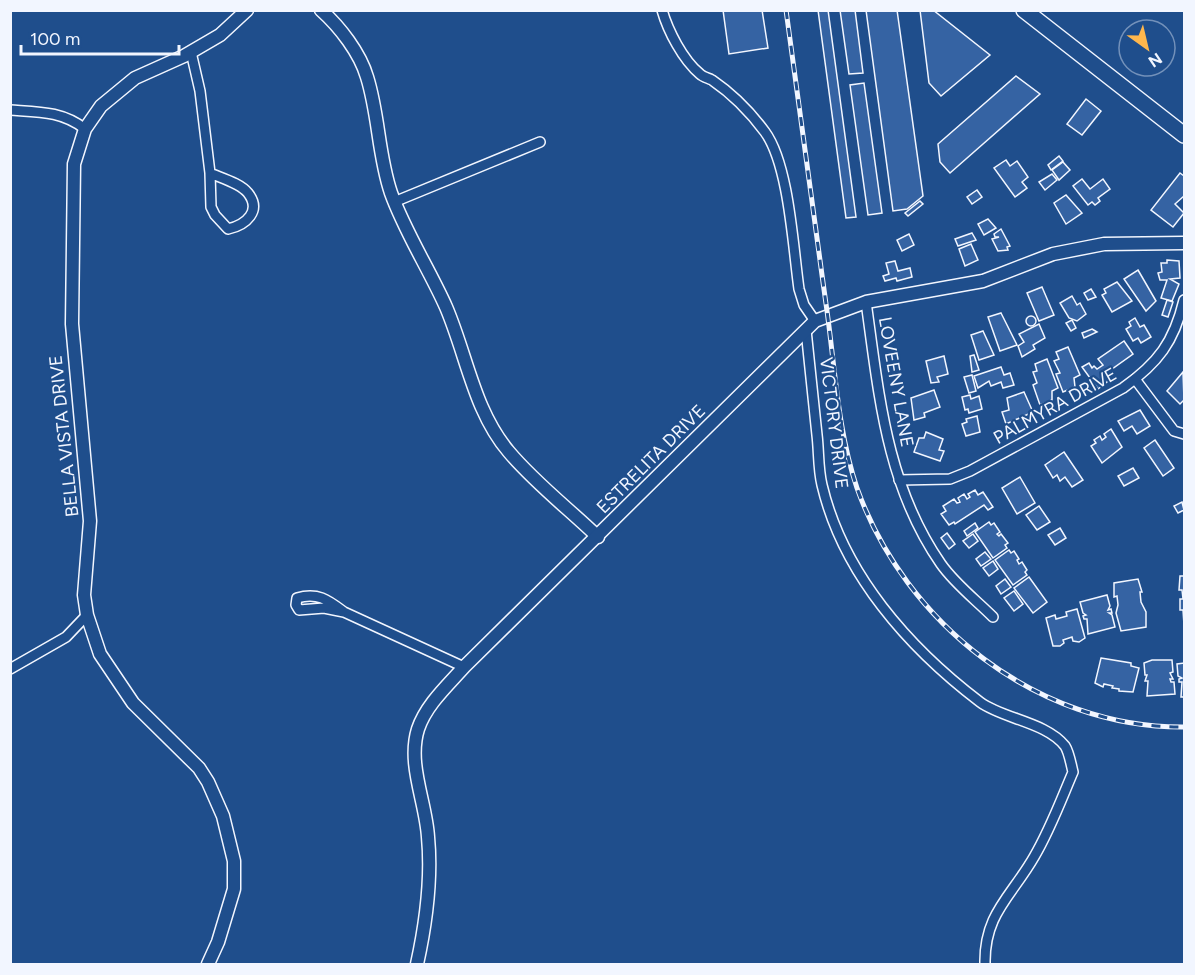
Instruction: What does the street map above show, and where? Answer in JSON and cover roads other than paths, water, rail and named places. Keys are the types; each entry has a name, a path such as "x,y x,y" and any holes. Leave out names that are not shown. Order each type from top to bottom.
{"main road":[{"path":"1024,10 1185,135"}],"street":[{"name":"BELLA VISTA DRIVE","path":"208,964 218,942 234,889 234,861 223,816 199,768 133,704 100,654 87,615 84,595 90,512 72,324 74,164 85,129 101,106 135,78 220,35 247,10"},
{"path":"321,10 343,35 361,62 367,77 384,172 394,202 447,310 471,384 496,432 509,453 598,537"},
{"path":"662,10 672,34 695,68 741,105 765,132 773,147 783,182 799,289 811,325"},
{"path":"190,52 198,73 210,173 211,207 228,229 248,220 253,215 254,205 247,192 210,173"},
{"path":"10,110 58,114 74,120 85,129"},
{"path":"394,202 540,142"},
{"name":"ESTRELITA DRIVE","path":"417,964 428,894 429,837 413,751 418,728 429,706 464,667 811,325 866,302 983,281 1053,254 1104,244 1185,243"},
{"name":"PALMYRA DRIVE","path":"899,480 950,479 970,471 1135,380 1170,343 1185,300"},
{"name":"LOVEENY LANE","path":"866,302 886,438 899,480 923,533 942,566 993,617"},
{"name":"VICTORY DRIVE","path":"811,325 822,484 838,533 857,568 888,614 939,668 982,704 1018,718 1056,739 1066,747 1073,772 1035,856 991,921 985,944 985,964"},
{"path":"1135,380 1174,431 1185,434"},
{"path":"344,612 464,667"},
{"path":"10,669 66,637 87,615"}],"railway":[{"path":"786,10 841,423 857,488 879,537 908,582 943,623 983,658 1029,687 1078,709 1130,723 1184,727"}]}
